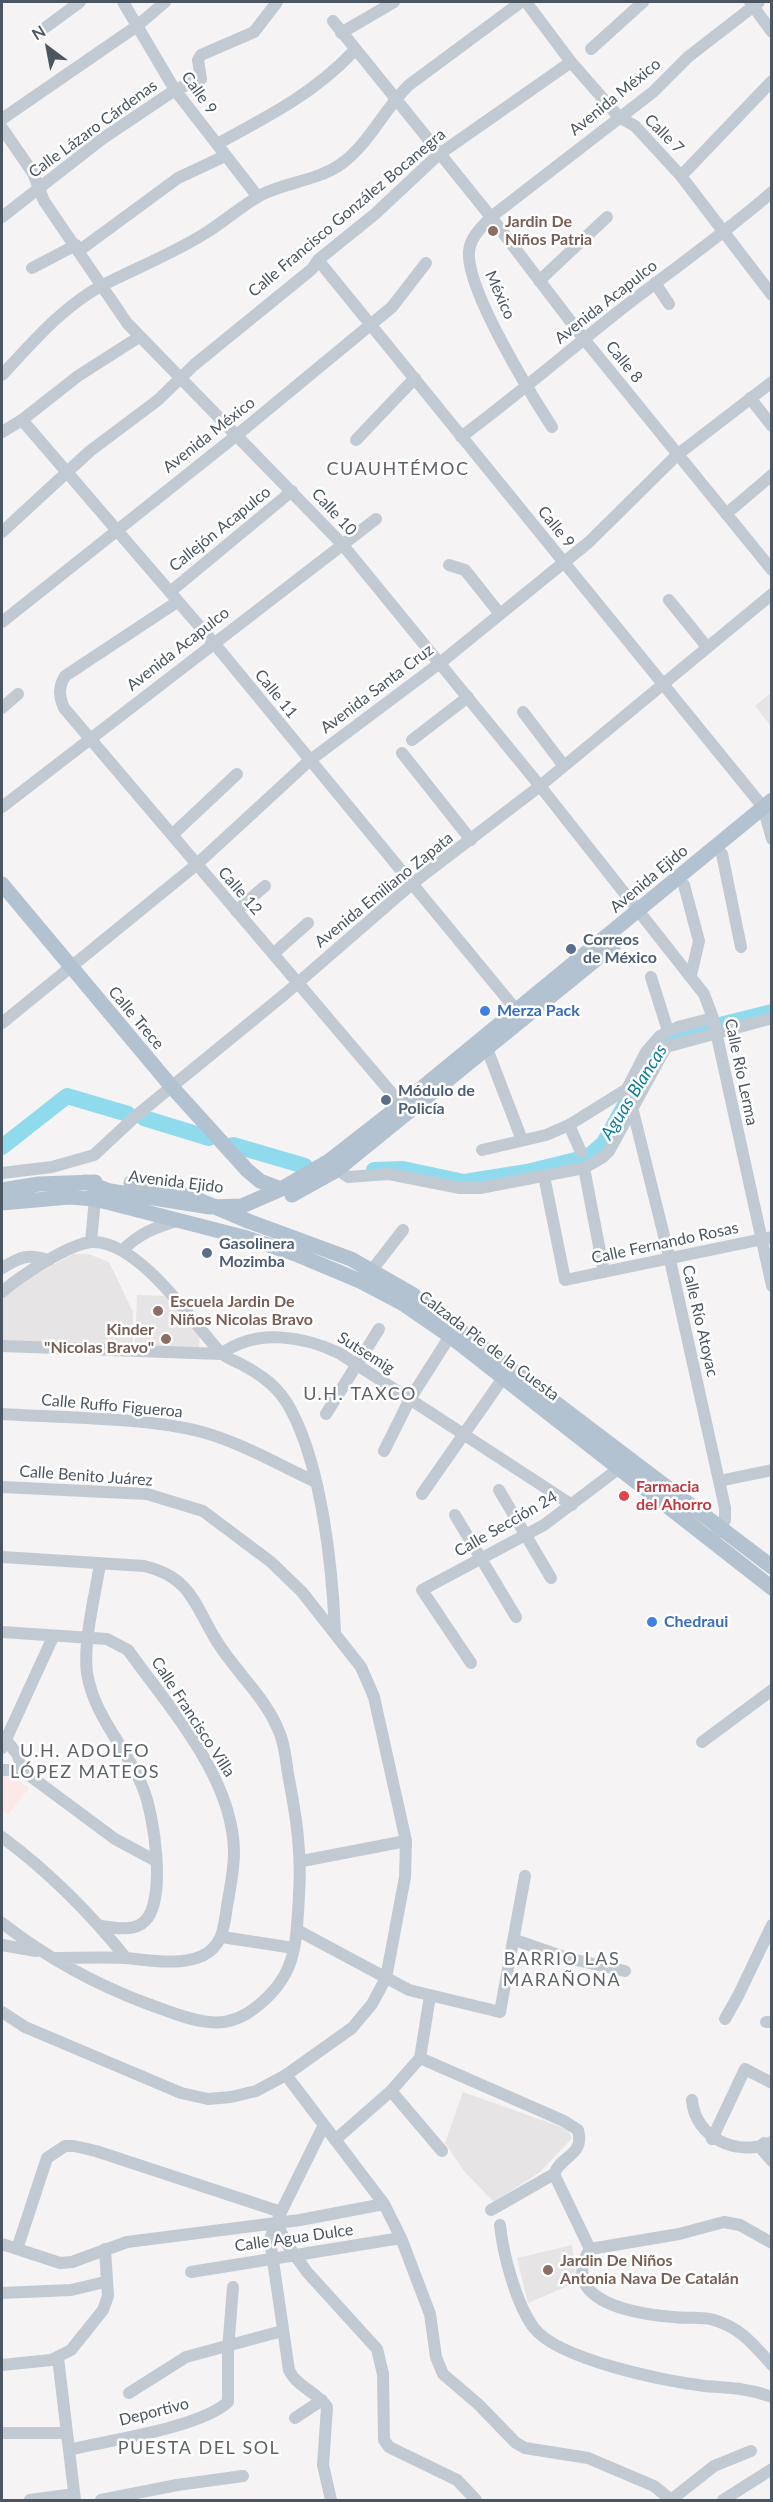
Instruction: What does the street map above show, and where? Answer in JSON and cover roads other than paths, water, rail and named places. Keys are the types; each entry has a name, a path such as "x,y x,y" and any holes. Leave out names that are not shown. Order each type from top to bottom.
{"main road":[{"name":"Avenida Ejido","path":"642,916 722,854 768,810"},
{"name":"Avenida Ejido","path":"95,1199 110,1198 210,1217 249,1215 286,1198 333,1166 405,1109 768,810"},
{"name":"Calle Trece","path":"2,884 70,969 171,1086 248,1170 260,1181 281,1190"},
{"name":"Avenida Ejido","path":"85,1182 110,1191 201,1206 247,1217 281,1190 333,1166"},
{"path":"247,1238 248,1170"},
{"name":"Calzada Pie de la Cuesta","path":"2,1190 85,1182 131,1183 194,1198 247,1217 372,1270 430,1307 717,1533 771,1567"},
{"name":"Calzada Pie de la Cuesta","path":"2,1203 69,1197 95,1199 182,1220 298,1255 360,1281 402,1304 450,1336 502,1378 626,1463"},
{"name":"Calzada Pie de la Cuesta","path":"717,1533 771,1588"}],"street":[{"path":"46,27 80,2"},
{"name":"Calle 9","path":"123,2 175,90 258,197"},
{"path":"2,119 137,26 165,2"},
{"name":"Calle Lázaro Cárdenas","path":"2,217 102,138 175,90 201,79 198,60 201,55 254,32 277,2"},
{"path":"341,33 394,2"},
{"path":"2,375 53,321 103,285 203,235 258,197 277,187 318,177 341,164 361,144 395,99 409,85 524,2"},
{"name":"Calle 7","path":"524,2 571,62 619,117 635,126 681,176 771,295"},
{"path":"591,49 644,2"},
{"path":"754,3 771,32"},
{"name":"Avenida México","path":"491,217 654,92 688,57 754,3"},
{"name":"Calle 8","path":"333,21 354,51 491,217 584,339 771,570"},
{"path":"217,144 288,105 327,79 354,51"},
{"name":"Calle Francisco González Bocanegra","path":"2,532 66,471 182,378 254,314 312,269 318,260 375,214 438,155 571,62"},
{"path":"681,176 771,81"},
{"name":"Calle 10","path":"2,128 33,173 44,201 139,337 182,378 342,544 540,786 642,916"},
{"path":"32,268 78,248 178,178 225,156"},
{"name":"Avenida Acapulco","path":"461,437 527,388 584,339 723,234 771,192"},
{"name":"México","path":"491,217 475,234 469,251 471,272 479,294 527,388 552,427"},
{"path":"539,281 607,217"},
{"name":"Calle 9","path":"318,260 768,810"},
{"name":"Avenida México","path":"2,622 371,325 406,292 426,263"},
{"path":"655,284 669,304"},
{"path":"2,432 22,420 78,376 139,337"},
{"path":"356,440 415,378"},
{"name":"Avenida Santa Cruz","path":"2,1023 196,865 309,761 440,663 564,563 589,542 678,455 771,382"},
{"path":"750,398 771,426"},
{"name":"Calle 11","path":"22,420 114,530 213,642 521,1015"},
{"path":"726,514 771,475"},
{"name":"Callejón Acapulco","path":"60,684 64,676 174,597 292,491"},
{"name":"Avenida Acapulco","path":"2,807 213,642 376,519"},
{"path":"449,565 465,570 500,614"},
{"name":"Avenida Emiliano Zapata","path":"2,1173 52,1167 94,1155 171,1086 297,983 413,883 540,786 662,682 771,594"},
{"path":"669,600 708,647"},
{"name":"Calle 12","path":"60,684 59,696 63,708 405,1109"},
{"path":"2,708 18,694"},
{"path":"412,740 468,697"},
{"path":"524,712 564,766"},
{"path":"402,753 471,840"},
{"path":"172,835 237,774"},
{"path":"768,810 771,839"},
{"path":"722,854 741,947"},
{"path":"684,885 699,941 691,975"},
{"path":"236,911 265,886"},
{"name":"Calle Río Lerma","path":"642,916 704,994 715,1025 766,1239 771,1286"},
{"path":"273,954 308,923"},
{"path":"651,977 668,1031"},
{"path":"482,1150 569,1125 627,1089 652,1043 668,1031 771,1018"},
{"path":"333,1166 348,1178 389,1174 460,1188 480,1188 584,1168 609,1151 666,1047 715,1025"},
{"path":"485,1043 522,1140"},
{"name":"Calle Río Atoyac","path":"632,1107 670,1260 725,1508 725,1520 717,1533"},
{"path":"569,1125 581,1152"},
{"path":"584,1168 604,1272"},
{"name":"Calle Fernando Rosas","path":"544,1176 565,1280 766,1239"},
{"path":"91,1242 95,1199"},
{"path":"122,1251 134,1238 149,1229 182,1220"},
{"path":"372,1270 403,1230"},
{"path":"2,1292 21,1276 49,1260 91,1242 122,1251 150,1271 199,1323 221,1354 268,1380 280,1391 292,1410 310,1453 333,1590 335,1631"},
{"path":"2,1268 18,1258 30,1255 49,1260"},
{"path":"327,1414 379,1329"},
{"path":"384,1451 410,1399 450,1336"},
{"name":"Sutsemig","path":"221,1354 256,1340 283,1338 315,1342 339,1353 572,1505"},
{"path":"2,1346 221,1354"},
{"path":"422,1494 502,1378"},
{"name":"Calle Ruffo Figueroa","path":"2,1414 171,1426 203,1432 316,1482"},
{"name":"Calle Sección 24","path":"471,1663 422,1590 544,1525 626,1463"},
{"path":"719,1481 771,1470"},
{"name":"Calle Benito Juárez","path":"2,1487 147,1494 203,1511 271,1562 302,1592 335,1631 361,1667 374,1696 406,1841 405,1877 386,1978 372,2004 352,2028 286,2075 256,2091 231,2097 208,2099 181,2094 25,2027 2,2012"},
{"path":"499,1490 551,1578"},
{"path":"454,1515 516,1617"},
{"path":"2,1557 144,1566 160,1570 176,1578 190,1592 216,1641 270,1711 281,1736 302,1861 297,1930 284,1980 273,1994 245,2016 225,2023 189,2019 105,1988 50,1958 2,1923"},
{"path":"100,1564 89,1637 87,1672 97,1708 143,1787 152,1816 156,1861 154,1906 144,1922 131,1928 101,1926"},
{"name":"Calle Francisco Villa","path":"2,1632 107,1639 128,1650 220,1785 231,1824 234,1852 222,1937"},
{"path":"22,1770 18,1755 4,1744 53,1637"},
{"path":"702,1742 771,1690"},
{"path":"2,1770 22,1770 115,1839 156,1861"},
{"path":"2,1838 32,1860 101,1926 126,1958"},
{"path":"302,1861 406,1841"},
{"path":"297,1930 410,1990 500,2012 525,1876"},
{"path":"725,2019 766,1946 771,1925"},
{"path":"50,1958 126,1958 151,1962 200,1957 211,1950 222,1937 294,1947"},
{"path":"515,1940 567,1958 625,1971"},
{"path":"2,1945 39,1951"},
{"path":"336,2140 391,2091 420,2058 430,1996"},
{"path":"420,2058 571,2124 578,2130 581,2140 575,2152 557,2166 554,2174 491,2210"},
{"path":"712,2139 745,2069 771,2083"},
{"path":"286,2075 384,2204 401,2238 430,2314 436,2357 443,2374 478,2404 516,2444 525,2448 588,2458 654,2486 671,2500 714,2466 751,2451"},
{"path":"391,2091 442,2151"},
{"path":"692,2100 693,2114 712,2139 734,2145 766,2144"},
{"path":"324,2126 271,2236 282,2331 292,2376 322,2400 327,2407 323,2465 331,2500"},
{"path":"771,2135 766,2144 771,2160"},
{"path":"17,2249 47,2158 65,2146 74,2146 279,2217 296,2257 377,2349 383,2374 384,2440 389,2447 457,2480 476,2500"},
{"path":"554,2174 590,2249"},
{"path":"2,2244 60,2263 72,2262 127,2242 279,2217 384,2204"},
{"path":"590,2249 679,2234 724,2222 740,2225 771,2243"},
{"path":"500,2225 507,2267 528,2318 539,2334 592,2360 642,2375 706,2386 751,2389 771,2397"},
{"name":"Calle Agua Dulce","path":"191,2272 296,2257 401,2238"},
{"path":"2,2365 58,2358 71,2350 103,2310 108,2296 105,2282 105,2249"},
{"path":"590,2249 582,2265 581,2274 592,2294 601,2302 671,2317 712,2319 747,2336 771,2365"},
{"path":"2,2293 71,2290 105,2282"},
{"name":"Deportivo","path":"69,2450 193,2421 219,2410 230,2396 228,2347 233,2287"},
{"path":"129,2393 186,2357 282,2331"},
{"path":"30,2500 75,2497 58,2358"},
{"path":"295,2418 322,2400"},
{"path":"2,2433 67,2433"},
{"path":"723,2500 771,2469"},
{"path":"101,2500 177,2485 243,2476"}],"waterway":[{"name":"Aguas Blancas","path":"374,1170 403,1169 464,1182 527,1172 588,1157 604,1143 657,1048 668,1038 772,1012"},
{"name":"Aguas Blancas","path":"2,1147 67,1096 128,1114"},
{"name":"Aguas Blancas","path":"144,1118 209,1138"},
{"name":"Aguas Blancas","path":"233,1145 305,1166"}],"place":[{"name":"Jardin De Niños Patria","path":"493,231"},
{"name":"Correos de México","path":"571,949"},
{"name":"Merza Pack","path":"485,1011"},
{"name":"Módulo de Policía","path":"386,1100"},
{"name":"Gasolinera Mozimba","path":"207,1253"},
{"name":"Escuela Jardin De Niños Nicolas Bravo","path":"158,1311"},
{"name":"Kinder \"Nicolas Bravo\"","path":"166,1339"},
{"name":"Farmacia del Ahorro","path":"624,1496"},
{"name":"Chedraui","path":"652,1622"},
{"name":"Jardin De Niños Antonia Nava De Catalán","path":"548,2270"}],"district":[{"name":"CUAUHTÉMOC","path":"398,469"},
{"name":"U.H. TAXCO","path":"360,1394"},
{"name":"U.H. ADOLFO LÓPEZ MATEOS","path":"85,1761"},
{"name":"BARRIO LAS MARAÑONA","path":"562,1969"},
{"name":"PUESTA DEL SOL","path":"199,2448"}]}
